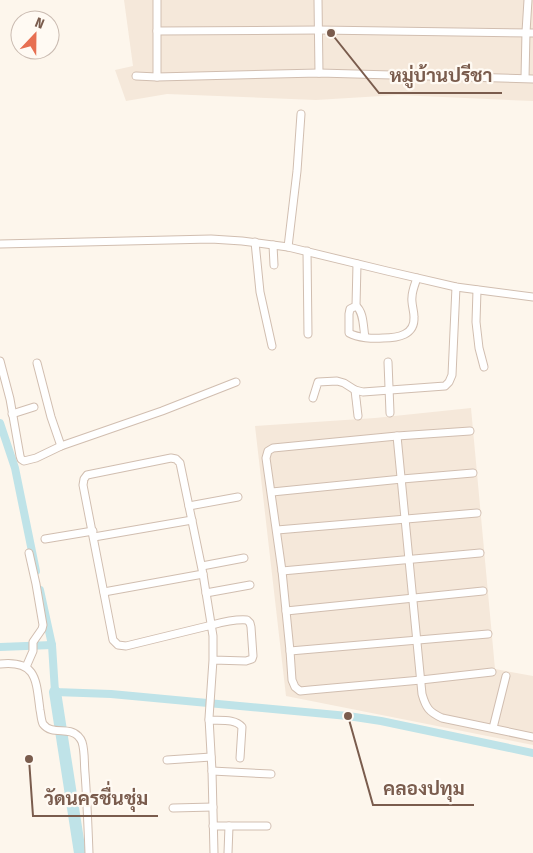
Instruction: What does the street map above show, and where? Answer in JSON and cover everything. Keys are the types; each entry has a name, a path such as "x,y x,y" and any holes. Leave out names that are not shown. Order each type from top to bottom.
{"street":[{"path":"156,0 157,77"},
{"path":"318,0 319,74"},
{"path":"525,78 529,32 528,0"},
{"path":"157,31 529,32"},
{"path":"136,76 319,74 533,78"},
{"path":"288,247 297,171 301,114"},
{"path":"0,244 211,239 255,242 288,247 456,287 533,297"},
{"path":"255,242 260,292 272,346"},
{"path":"273,245 274,265"},
{"path":"307,252 308,334"},
{"path":"357,264 356,306 361,312 365,337"},
{"path":"356,306 350,309 349,333 377,338 398,337 406,334 412,327 414,320 412,296 417,278"},
{"path":"313,398 316,384 321,381 337,381 363,392 445,386 452,375 456,287"},
{"path":"477,290 476,322 479,348 484,367"},
{"path":"0,361 22,459 24,460 36,458 61,446 162,411 236,382"},
{"path":"388,362 390,413"},
{"path":"37,364 61,446"},
{"path":"355,390 358,416"},
{"path":"12,414 34,407"},
{"path":"470,431 273,448 268,451 266,458 282,571 292,680 295,687 300,690 492,672"},
{"path":"398,436 422,694 426,705 432,713 442,718 533,735"},
{"path":"213,660 246,661 252,659 251,627 247,620 212,625 126,646 118,645 113,640 83,485 87,475 171,458 180,463 212,625 213,660 209,719 214,853"},
{"path":"272,492 473,473"},
{"path":"189,506 238,497"},
{"path":"277,530 477,513"},
{"path":"45,539 192,520"},
{"path":"26,668 33,651 33,642 43,625 29,553"},
{"path":"282,571 480,553"},
{"path":"104,592 202,570 244,558"},
{"path":"206,593 250,585"},
{"path":"286,611 483,592"},
{"path":"290,651 488,634"},
{"path":"0,664 19,664 32,674 36,682 41,718 48,729 69,731 75,733 82,740 89,853"},
{"path":"493,728 506,676"},
{"path":"209,719 234,721 240,724 242,727 240,758"},
{"path":"167,760 211,757"},
{"path":"212,771 271,774"},
{"path":"173,808 213,807"},
{"path":"214,826 267,826"},
{"path":"228,853 229,826"}],"shaded area":[{"path":"124,0 533,0 533,101 398,95 316,100 167,94 126,101 115,70 133,66"},
{"path":"471,408 495,669 533,676 533,745 286,696 255,426 375,418"}],"waterway":[{"path":"0,423 15,468 36,571"},
{"path":"40,590 52,645 55,692 111,694 348,716 381,721 533,753"},
{"path":"0,647 52,645"},
{"path":"55,692 80,853"}],"place":[{"name":"หมู่บ้านปรีชา","path":"331,33"},
{"name":"คลองปทุม","path":"348,716"},
{"name":"วัดนครชื่นชุ่ม","path":"29,759"}]}
